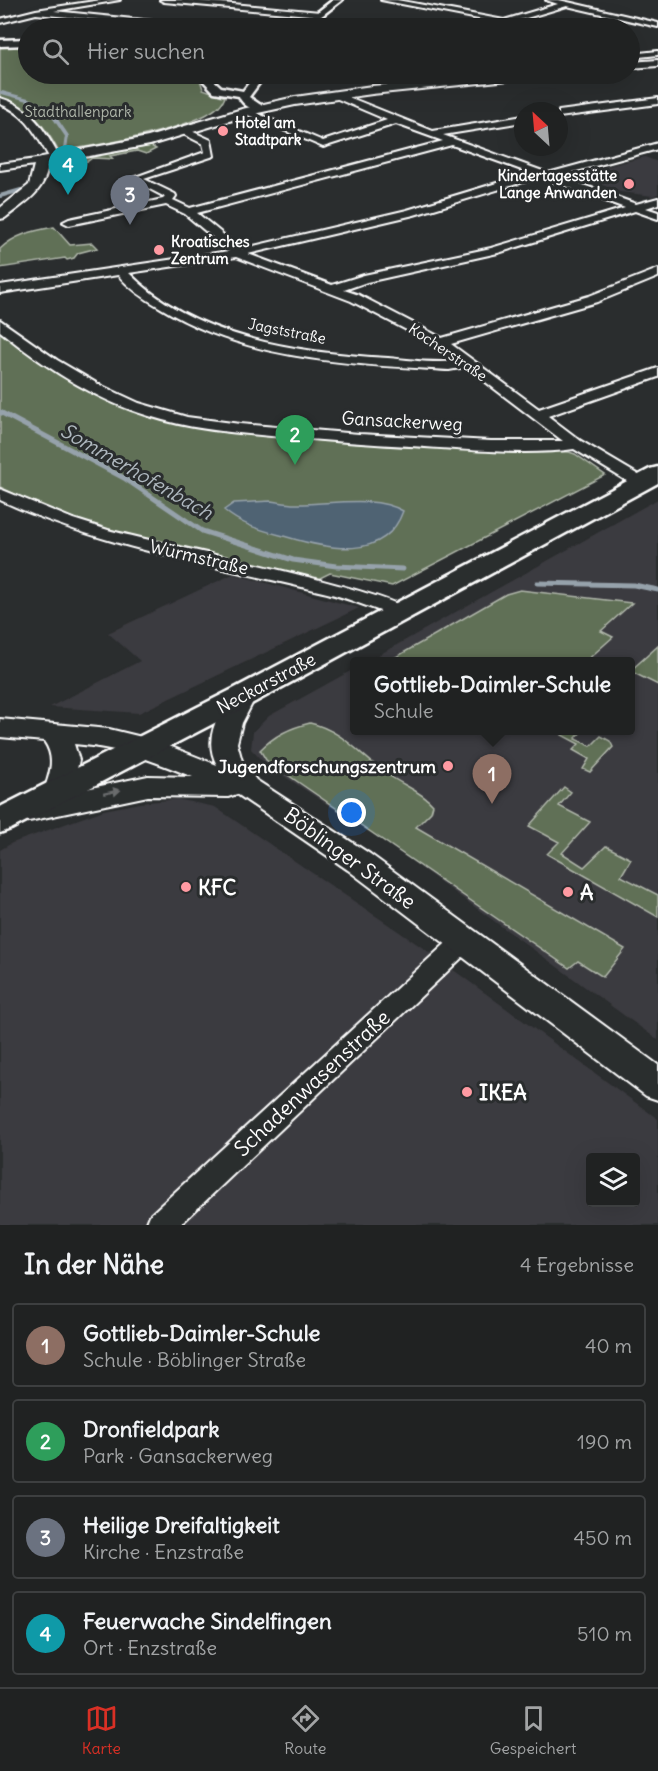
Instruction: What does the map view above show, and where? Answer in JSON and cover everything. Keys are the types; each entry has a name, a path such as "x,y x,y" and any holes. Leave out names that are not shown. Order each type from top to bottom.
{"main road":[{"path":"640,64 658,63"},
{"path":"0,215 35,187 40,167 50,160 132,145 260,108 394,84"},
{"name":"Neckarstraße","path":"7,818 243,696 649,479"},
{"path":"243,696 226,727 222,742 231,767 246,787"},
{"name":"Böblinger Straße","path":"0,728 109,738 144,747 246,787 315,831 658,1085"},
{"path":"52,732 63,746 66,760 58,791"},
{"path":"7,818 148,786 246,787"}],"street":[{"path":"0,21 36,12 116,0"},
{"path":"164,0 320,14"},
{"path":"315,18 338,0"},
{"path":"385,0 490,18"},
{"path":"550,0 629,18"},
{"path":"518,18 584,0"},
{"path":"36,12 99,18"},
{"path":"640,21 658,25"},
{"path":"0,43 18,42"},
{"path":"640,55 658,53"},
{"path":"210,84 218,90 246,94"},
{"path":"254,84 244,99 260,108"},
{"path":"336,94 431,135 658,216"},
{"path":"0,101 14,105 27,114 42,132 50,160 0,167"},
{"path":"568,113 658,101"},
{"path":"246,112 323,144 395,121"},
{"path":"431,135 514,121"},
{"name":"Kocherstraße","path":"184,131 208,142 210,154 135,179 171,196 168,201 189,212 238,253 263,265 333,289 380,309 440,343 576,444 649,479"},
{"path":"189,212 452,142"},
{"path":"0,288 238,253 410,213 543,175 658,147"},
{"path":"644,150 658,155"},
{"path":"69,222 168,201"},
{"path":"333,289 364,279 494,251 655,204"},
{"name":"Jagststraße","path":"120,270 140,289 175,312 242,340 336,357 449,366 467,363"},
{"path":"440,343 582,302 658,273"},
{"name":"Gansackerweg","path":"0,324 26,344 110,396 155,414 193,422 369,440 557,447 576,444"},
{"path":"536,415 658,372"},
{"name":"Würmstraße","path":"0,494 92,531 352,594 401,612"},
{"name":"Schadenwasenstraße","path":"160,1225 464,941"}],"shaded area":[{"name":"Kindertagesstätte Lange Anwanden","path":"645,157 658,162 658,194 653,196 620,192 579,176 582,175 579,173"},
{"path":"658,499 658,1040 388,844 264,763 251,749 253,732 269,716 350,671 350,735 635,735 635,657 375,657"},
{"path":"233,574 359,608 139,713 50,707 140,661 108,633"},
{"path":"177,799 215,807 426,950 658,1119 658,1225 0,1225 0,850 12,843 104,810"}],"green space":[{"name":"Stadthallenpark","path":"18,44 18,84 201,84 203,89 225,97 217,108 200,118 177,126 124,140 61,151 28,111 0,99 0,45"},
{"path":"151,146 156,149 146,154 137,151 110,156 113,159 92,158 88,161 53,167 71,159"},
{"path":"54,227 70,245 92,243 97,248 78,253 74,258 67,260 65,258 0,268 0,249 6,244 25,234"},
{"path":"0,332 43,363 88,391 120,406 180,424 221,431 320,440 569,452 605,475 392,586 330,573 316,580 195,553 76,519 0,487"},
{"path":"520,590 632,603 601,631 613,637 590,657 396,657 506,594"},
{"path":"658,646 658,685 635,674 635,667"},
{"path":"310,723 342,737 387,774 428,800 433,805 431,812 416,827 625,949 603,977 578,961 569,968 266,760 260,750 271,740 296,727"},
{"path":"562,735 578,735 575,739 591,746 601,736 610,741 613,747 590,772 583,769 589,759 573,750 579,744"},
{"path":"564,787 571,792 559,806 590,822 562,853 584,867 606,846 631,859 621,876 658,895 658,917 547,854 559,842 529,826"}],"water":[{"path":"271,501 295,504 379,503 403,511 394,527 383,538 369,545 353,548 319,545 270,532 246,524 224,510 234,503"}],"waterway":[{"name":"Sommerhofenbach","path":"0,92 30,100 47,108"},
{"name":"Sommerhofenbach","path":"44,106 48,108 67,136 65,149"},
{"name":"Sommerhofenbach","path":"0,196 21,190"},
{"name":"Sommerhofenbach","path":"0,412 124,478 202,531 293,560 336,566 403,569"},
{"name":"Sommerhofenbach","path":"537,583 634,585 658,590"}],"place":[{"name":"Hotel am Stadtpark","path":"223,131"},
{"name":"Kindertagesstätte Lange Anwanden","path":"629,184"},
{"name":"Feuerwache Sindelfingen","path":"68,195"},
{"name":"Heilige Dreifaltigkeit","path":"130,225"},
{"name":"Kroatisches Zentrum","path":"159,250"},
{"name":"Dronfieldpark","path":"295,465"},
{"name":"Jugendforschungszentrum","path":"448,766"},
{"name":"Gottlieb-Daimler-Schule","path":"492,804"},
{"name":"KFC","path":"186,887"},
{"name":"A","path":"568,892"},
{"name":"IKEA","path":"467,1092"}]}
